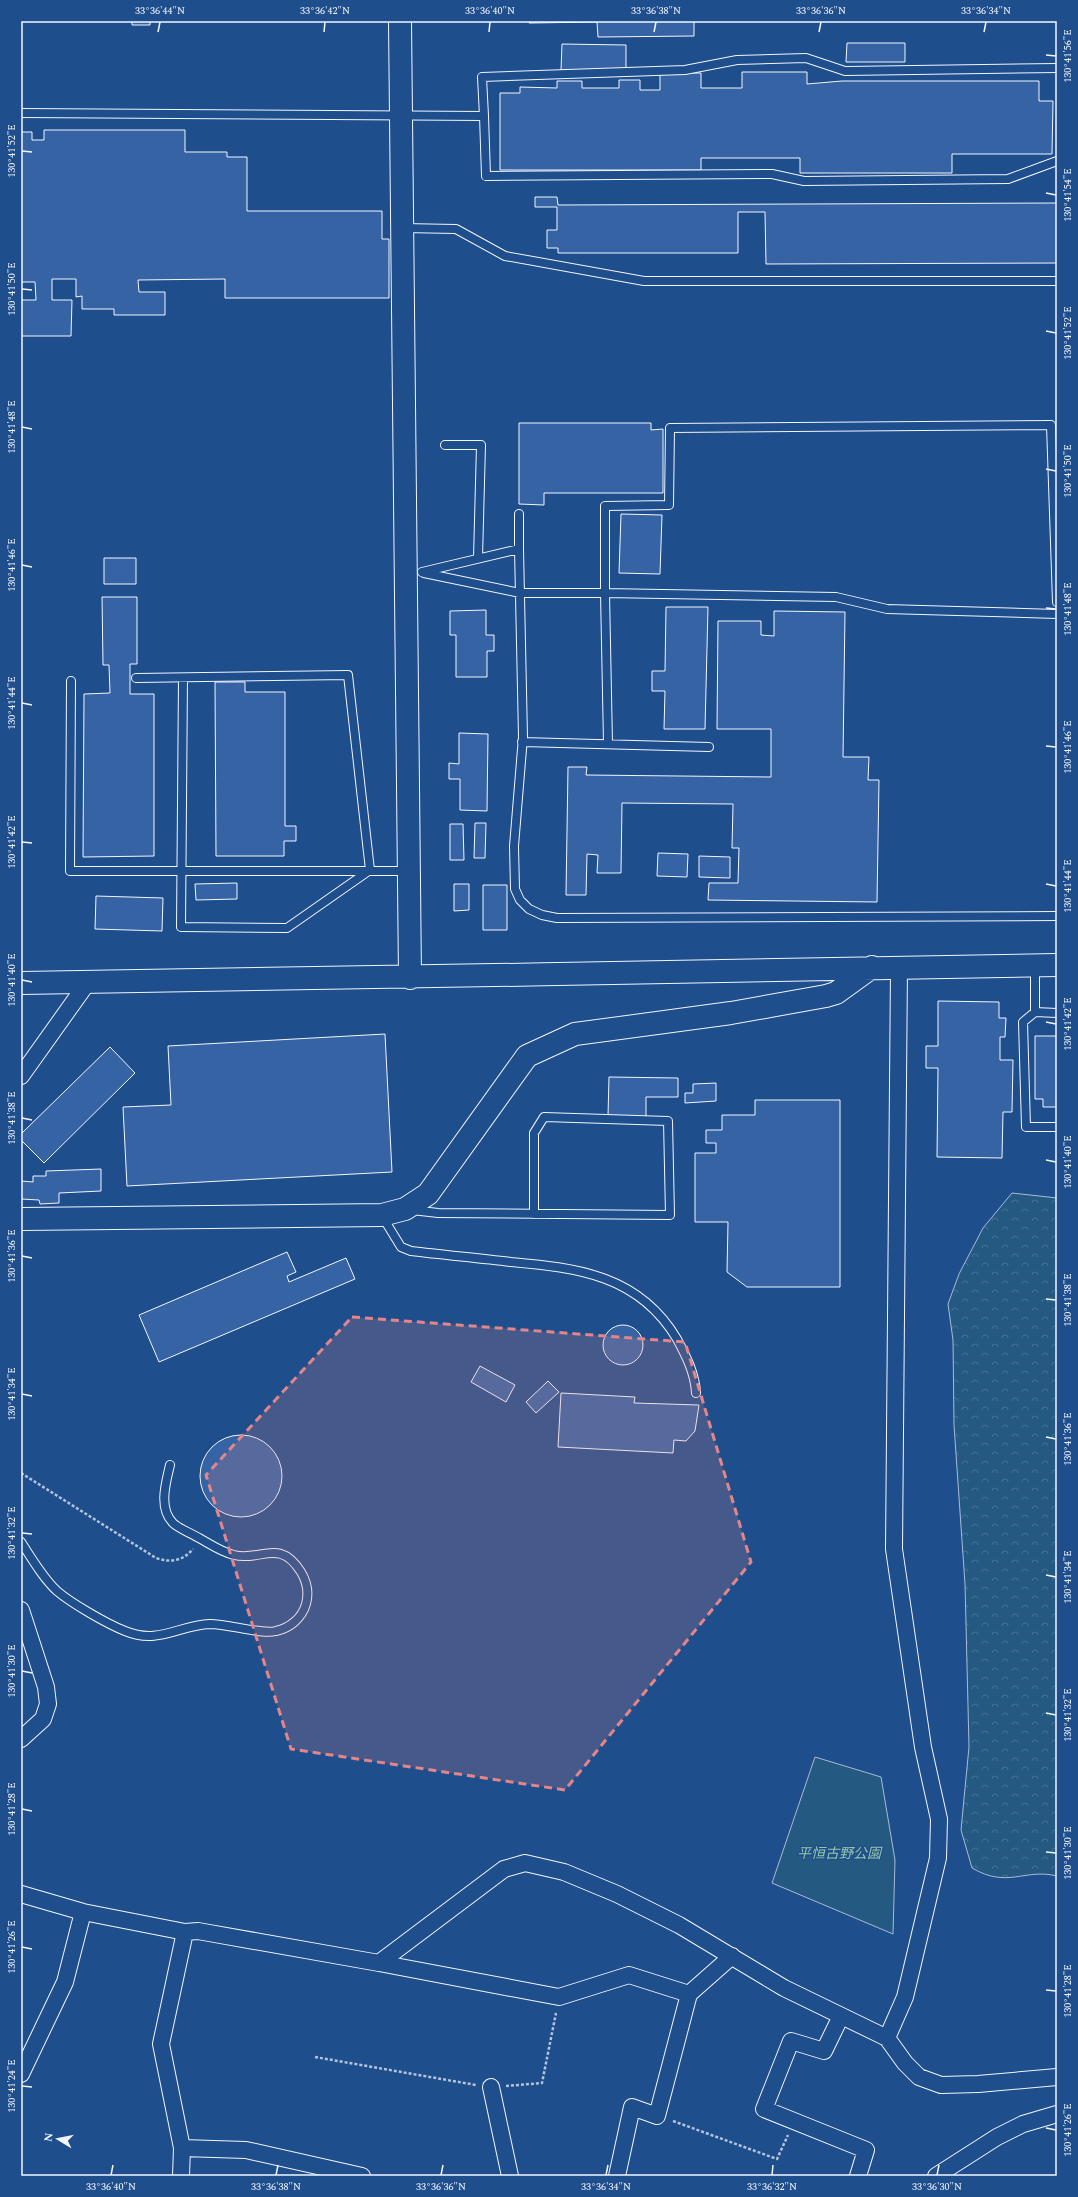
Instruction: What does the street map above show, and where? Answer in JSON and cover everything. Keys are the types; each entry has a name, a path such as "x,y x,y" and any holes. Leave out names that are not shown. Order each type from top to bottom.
{"street":[{"path":"400,21 402,228 414,572 409,871 410,978"},
{"path":"21,983 410,978 872,967 899,968 1057,965"},
{"path":"21,1219 382,1215 405,1209 428,1194 527,1056 575,1034 731,1013 826,996 836,993 872,967"},
{"path":"887,2038 905,1997 935,1874 938,1858 939,1819 920,1725 894,1549 899,968"},
{"path":"21,1076 88,982"},
{"path":"21,1610 46,1687 48,1704 42,1720 21,1739"},
{"path":"379,1963 504,1869 525,1863 564,1872 617,1894 679,1925 784,1988 887,2038 905,2064 919,2077 941,2085 978,2084 1057,2077"},
{"path":"21,1894 83,1912 185,1932 198,1931 560,1997 629,1975 689,1994"},
{"path":"21,2074 65,1982 83,1912"},
{"path":"181,2176 182,2148 161,2044 185,1932"},
{"path":"617,2176 632,2107 658,2116 689,1994 732,1956"},
{"path":"841,2016 824,2051 791,2041 764,2109 866,2150 858,2176"},
{"path":"491,2087 510,2176"},
{"path":"936,2176 997,2137 1023,2124 1057,2114"},
{"path":"182,2148 246,2150 362,2176"}],"lane":[{"path":"1057,68 845,71 806,58 737,60 685,70 482,77 486,176 772,174 804,181 1008,179 1057,161"},
{"path":"21,113 484,116"},
{"path":"402,228 456,229 505,256 644,281 1057,281"},
{"path":"608,744 605,506 669,505 670,428 1051,426 1057,602"},
{"path":"445,445 481,445 478,558"},
{"path":"519,514 522,742 514,846 515,889 525,905 542,915 557,918 1057,916"},
{"path":"414,572 519,549"},
{"path":"414,572 520,592 836,596 886,609 1057,614"},
{"path":"136,678 348,675 370,870"},
{"path":"183,678 181,927 287,928 370,870"},
{"path":"71,681 70,871 409,871"},
{"path":"522,742 709,747"},
{"path":"1035,966 1035,1012"},
{"path":"1057,1013 1035,1012 1023,1022 1026,1127 1057,1127"},
{"path":"405,1209 438,1214 670,1215 668,1121 544,1117 534,1133 534,1214"},
{"path":"382,1215 401,1246 411,1251 567,1267 602,1277 636,1294 668,1324 687,1356 695,1383 696,1393"},
{"path":"21,1542 57,1590 124,1631 142,1636 163,1635 208,1624 225,1624 263,1632 276,1632 292,1624 301,1616 307,1594 306,1580 290,1558 276,1553 235,1555 223,1551 172,1522 166,1512 164,1497 170,1465"}],"path":[{"path":"21,1472 156,1558 165,1561 183,1558 192,1551 200,1538"},
{"path":"315,2057 491,2087 542,2083 560,1997"},
{"path":"658,2116 777,2159 794,2121"}],"highlighted area":[{"path":"352,1317 685,1342 751,1562 565,1790 291,1749 206,1475"}],"green space":[{"path":"1012,1193 1057,1198 1057,1876 1035,1874 1006,1878 985,1874 972,1868 961,1830 969,1747 965,1584 954,1425 953,1340 948,1304 959,1274 983,1228"},
{"name":"平恒古野公園","path":"815,1757 881,1777 895,1860 893,1934 772,1883"}],"building":[{"path":"132,21 150,21 150,25 132,25"},
{"path":"529,21 694,21 694,36 598,37 597,22 529,23"},
{"path":"847,43 905,43 905,62 846,62"},
{"path":"562,44 626,45 626,71 561,70"},
{"path":"742,72 807,72 807,84 842,81 1039,81 1039,101 1053,101 1052,154 952,154 952,173 800,173 800,158 701,158 701,170 500,170 500,93 520,93 520,87 557,88 557,81 582,81 582,88 619,88 619,80 640,80 640,90 660,90 660,73 701,73 701,88 742,88"},
{"path":"44,130 185,130 185,152 227,152 227,157 247,157 247,211 382,211 382,239 389,239 389,298 225,298 225,279 138,280 139,292 165,292 165,315 114,315 114,309 82,309 82,296 76,297 76,279 52,279 52,300 72,300 71,336 21,336 21,300 36,300 35,282 21,282 21,132 32,132 32,140 44,140"},
{"path":"535,197 557,197 558,205 1057,203 1057,263 766,264 765,212 738,212 738,253 558,253 558,248 547,248 547,230 557,230 557,207 535,207"},
{"path":"519,423 651,423 651,430 663,429 663,493 544,493 544,505 519,504"},
{"path":"621,514 662,515 660,574 619,573"},
{"path":"104,558 136,558 136,584 104,584"},
{"path":"102,597 137,597 137,664 130,664 130,694 154,694 154,856 83,857 84,694 110,693 109,665 103,665"},
{"path":"666,607 708,607 705,729 664,729 665,691 652,691 652,671 665,671"},
{"path":"486,610 486,635 494,635 494,651 487,651 487,677 456,677 456,635 450,635 450,611"},
{"path":"774,611 845,612 843,757 869,757 868,780 879,780 877,902 708,900 709,883 738,883 739,848 732,848 733,804 622,803 621,873 597,873 598,855 587,854 586,895 566,895 568,767 587,767 586,775 771,777 771,729 717,729 718,621 761,621 761,635 774,636"},
{"path":"215,682 245,682 245,692 285,692 285,826 296,826 296,841 284,841 284,856 216,856"},
{"path":"459,733 488,734 487,811 460,810 460,779 449,779 449,763 459,764"},
{"path":"475,823 486,823 485,858 474,858"},
{"path":"450,824 463,824 464,860 450,860"},
{"path":"658,853 688,854 687,877 657,876"},
{"path":"699,856 730,857 730,878 699,877"},
{"path":"237,883 237,899 196,900 195,884"},
{"path":"454,884 469,884 469,910 454,911"},
{"path":"483,885 507,885 507,930 483,930"},
{"path":"96,896 163,898 162,931 95,929"},
{"path":"938,1001 999,1002 999,1018 1006,1018 1005,1037 1000,1037 1000,1060 1013,1060 1012,1112 1003,1112 1002,1158 937,1157 938,1068 926,1068 926,1046 938,1046"},
{"path":"385,1034 392,1172 127,1186 123,1107 171,1105 168,1046"},
{"path":"1035,1036 1057,1036 1057,1107 1043,1107 1043,1099 1035,1099"},
{"path":"110,1047 135,1073 44,1163 21,1140 21,1134"},
{"path":"609,1077 678,1078 678,1097 646,1097 646,1117 608,1116"},
{"path":"716,1083 716,1101 685,1103 685,1093 693,1093 693,1084"},
{"path":"755,1100 840,1100 840,1287 747,1287 727,1272 728,1222 695,1222 695,1153 716,1153 716,1143 706,1143 706,1130 722,1130 722,1115 755,1115"},
{"path":"101,1169 101,1191 59,1193 59,1203 40,1204 39,1200 21,1199 21,1181 33,1182 33,1176 46,1176 46,1171"},
{"path":"287,1252 296,1272 287,1276 289,1282 346,1258 355,1279 159,1362 139,1315"},
{"path":"627,1325 634,1328 640,1334 643,1345 642,1353 634,1362 627,1365 619,1365 612,1362 604,1353 603,1341 606,1334 615,1326"},
{"path":"480,1366 515,1385 506,1402 471,1382"},
{"path":"548,1381 559,1392 536,1413 526,1402"},
{"path":"561,1393 635,1397 634,1403 699,1405 695,1431 686,1441 674,1440 673,1453 558,1447"},
{"path":"241,1435 257,1438 270,1447 279,1460 282,1476 279,1492 270,1505 257,1514 241,1517 225,1514 212,1505 203,1492 200,1476 203,1460 212,1447 225,1438"}]}
